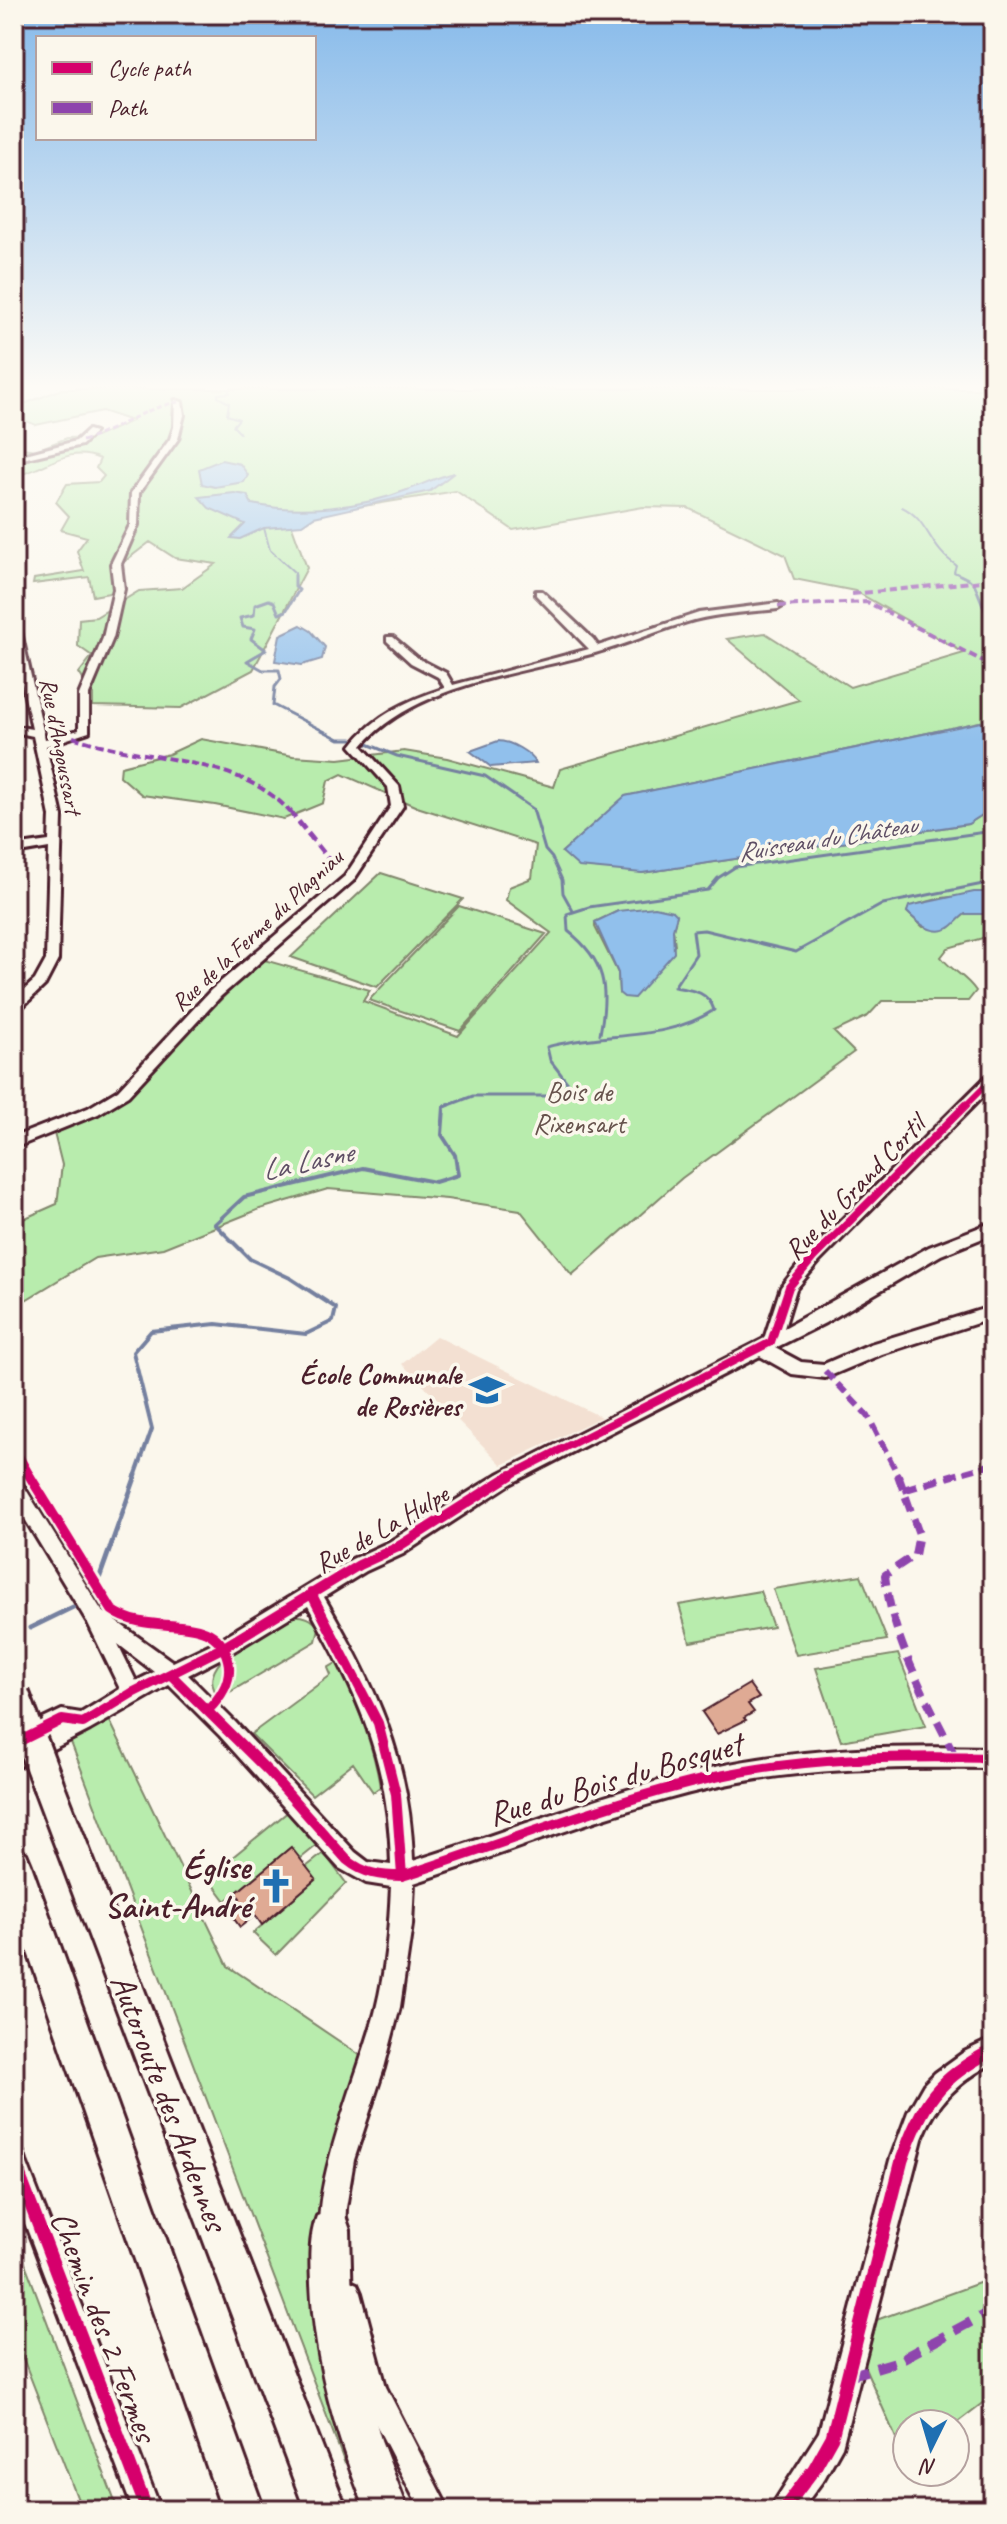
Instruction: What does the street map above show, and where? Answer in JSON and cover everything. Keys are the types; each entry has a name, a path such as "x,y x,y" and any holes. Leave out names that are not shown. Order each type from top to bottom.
{"highway":[{"name":"Autoroute des Ardennes","path":"14,1695 326,2510"},
{"path":"14,1865 243,2510"},
{"path":"331,2230 330,2285 337,2358 347,2402 387,2510"}],"street":[{"path":"14,729 38,738 84,732 84,695 108,638 119,589 116,564 134,525 135,507"},
{"path":"539,593 590,641 595,650"},
{"name":"Rue de la Ferme du Plagniau","path":"14,1143 93,1111 123,1093 216,993 341,887 356,870 397,806 393,786 361,754 356,744 391,715 450,688 595,650 691,617 778,606"},
{"name":"Rue d'Angoussart","path":"14,626 56,809 52,960 40,982 14,1007"},
{"path":"390,639 415,661 442,675 450,688"},
{"path":"14,850 55,844"},
{"name":"Rue du Grand Cortil","path":"765,1345 789,1287 813,1258 993,1078"},
{"name":"Rue de La Hulpe","path":"14,1744 62,1720 83,1723 434,1525 504,1479 765,1345 935,1251 993,1228"},
{"path":"765,1345 798,1369 825,1371 876,1349 993,1312"},
{"path":"14,1485 95,1617 132,1693"},
{"path":"311,1593 378,1723 396,1794 402,1876 399,1941 392,1989 379,2046 350,2128 331,2230 373,2391 435,2510"},
{"path":"95,1617 149,1654 171,1675 269,1772 360,1871 376,1876 402,1876"},
{"path":"14,1759 83,1723"},
{"name":"Rue du Bois du Bosquet","path":"402,1876 714,1777 856,1757 993,1758"},
{"path":"783,2510 814,2469 832,2437 902,2160 916,2120 935,2087 959,2066 993,2050"},
{"name":"Chemin des 2 Fermes","path":"14,2161 147,2510"}],"shaded area":[{"name":"École Communale de Rosières","path":"436,1336 601,1417 502,1465 402,1364"}],"green space":[{"name":"Bois de Rixensart","path":"60,507 358,507 289,518 307,568 253,670 181,708 93,706 93,695 79,673 92,656 78,646 79,619 96,617 139,591 182,588 216,564 175,558 150,542 120,565 120,591 93,596 89,577 33,584 34,579 84,571 77,551 87,537 61,530 69,516"},
{"name":"Bois de Rixensart","path":"479,507 993,507 993,761 980,722 626,796 562,852 642,873 968,824 993,808 993,892 942,898 910,906 907,912 923,927 949,928 965,914 993,914 993,935 948,948 941,957 976,991 968,1001 882,1001 868,1016 834,1032 854,1052 682,1178 572,1275 520,1210 447,1199 328,1189 260,1209 163,1248 95,1258 14,1307 14,1223 57,1204 62,1165 54,1133 125,1097 261,959 370,990 363,1001 458,1036 551,933 506,900 509,887 532,878 536,845 417,807 342,774 328,781 323,803 284,819 142,795 120,776 121,766 169,754 201,739 293,756 339,759 404,751 447,758 554,787 560,769 799,700 727,639 765,633 850,687 964,653 855,591 794,579 785,555 688,508 643,507 513,530","holes":["618,911 677,915 673,929 675,945 619,993 618,973 595,922"]},
{"path":"381,873 463,899 377,987 291,957"},
{"path":"459,906 546,934 460,1031 369,1000"},
{"path":"861,1575 887,1640 796,1655 773,1589"},
{"path":"760,1591 773,1627 690,1642 679,1605"},
{"path":"292,1616 307,1618 319,1628 316,1641 220,1698 213,1685 214,1672 222,1660 250,1639"},
{"path":"898,1654 926,1726 841,1741 816,1668"},
{"path":"338,1662 368,1738 380,1787 373,1792 353,1763 312,1795 251,1734 331,1675 328,1668"},
{"path":"108,1717 228,1966 364,2058 317,2270 345,2464 69,1737"},
{"path":"289,1811 316,1846 300,1859 290,1848 226,1901 208,1877"},
{"path":"324,1853 346,1883 276,1955 253,1933 315,1880 306,1867"},
{"path":"14,2234 118,2510 82,2510 14,2335"},
{"path":"993,2278 993,2395 971,2412 971,2408 891,2408 891,2427 863,2363 868,2323"}],"water":[{"path":"208,507 290,509 360,507 314,517 302,525 264,528 240,539 231,538 245,524"},
{"path":"301,625 325,647 322,659 302,665 275,661 280,635"},
{"path":"981,722 993,753 993,808 968,824 642,873 579,867 562,852 625,796"},
{"path":"498,741 520,748 536,763 491,767 470,751"},
{"path":"974,892 993,892 993,914 965,914 949,928 937,931 926,927 907,912 909,906"},
{"path":"655,907 677,915 673,929 674,953 634,998 624,997 619,993 618,973 595,922 618,911"}],"building":[{"path":"749,1684 759,1698 748,1704 754,1712 744,1718 746,1720 717,1734 702,1712"},
{"name":"Église Saint-André","path":"291,1847 316,1879 262,1925 255,1915 240,1927 227,1909 240,1898 236,1893"}],"waterway":[{"path":"902,507 918,519 940,550 956,565 954,572 970,580"},
{"path":"264,528 270,550 295,573 295,587 299,590 286,611 279,614 274,602 269,600 255,605 254,615 240,618 243,627 255,629 251,639 266,650 247,661 263,670 279,670 281,679 275,687 273,705 339,739 352,739"},
{"path":"974,583 985,610 993,614"},
{"path":"365,743 397,756 485,776 533,809 545,850 552,858 562,880 563,893 573,911"},
{"name":"Ruisseau du Château","path":"600,1034 604,1003 602,976 590,953 568,931 567,914 589,907 708,890 718,878 735,867 993,831"},
{"name":"La Lasne","path":"444,1107 473,1096 568,1096 573,1090 550,1060 547,1047 654,1032 694,1020 714,1010 703,995 674,987 696,954 693,931 704,930 796,952 883,904 993,882"},
{"name":"La Lasne","path":"444,1107 449,1105"},
{"name":"La Lasne","path":"135,1477 152,1429 133,1352 151,1331 216,1324 306,1334 333,1321 336,1308 290,1278 250,1259 215,1224 244,1197 363,1168 435,1182 458,1175 455,1155 442,1135 444,1107"},
{"name":"La Lasne","path":"99,1579 136,1475"},
{"name":"La Lasne","path":"30,1628 73,1607"}],"marked path":[{"path":"852,594 993,580"},
{"path":"778,606 867,602 983,661 993,672"},
{"path":"73,737 122,752 224,772 247,781 279,800 331,862"},
{"path":"825,1371 868,1416 896,1470 919,1534 915,1555 885,1575 887,1597 901,1644 956,1758"},
{"path":"903,1490 993,1464"},
{"path":"848,2376 896,2362 993,2310"}],"cycle path":[{"path":"14,1744 62,1720 83,1723 132,1693 224,1647 359,1565 396,1548 504,1479 771,1342 789,1287 813,1258 993,1078"},
{"path":"14,1447 112,1610 126,1620 143,1624 196,1627 211,1632 222,1643 229,1662 229,1676 221,1695 208,1710"},
{"path":"311,1593 378,1723 396,1794 402,1876"},
{"path":"171,1675 269,1772 347,1860 366,1872 379,1875 402,1876 596,1810 675,1787 750,1770 854,1759 993,1758"},
{"path":"783,2510 814,2469 832,2437 902,2160 917,2121 943,2081 993,2050"},
{"path":"14,2161 147,2510"}],"place":[{"name":"École Communale de Rosières","path":"487,1390"},
{"name":"Église Saint-André","path":"276,1886"}]}
